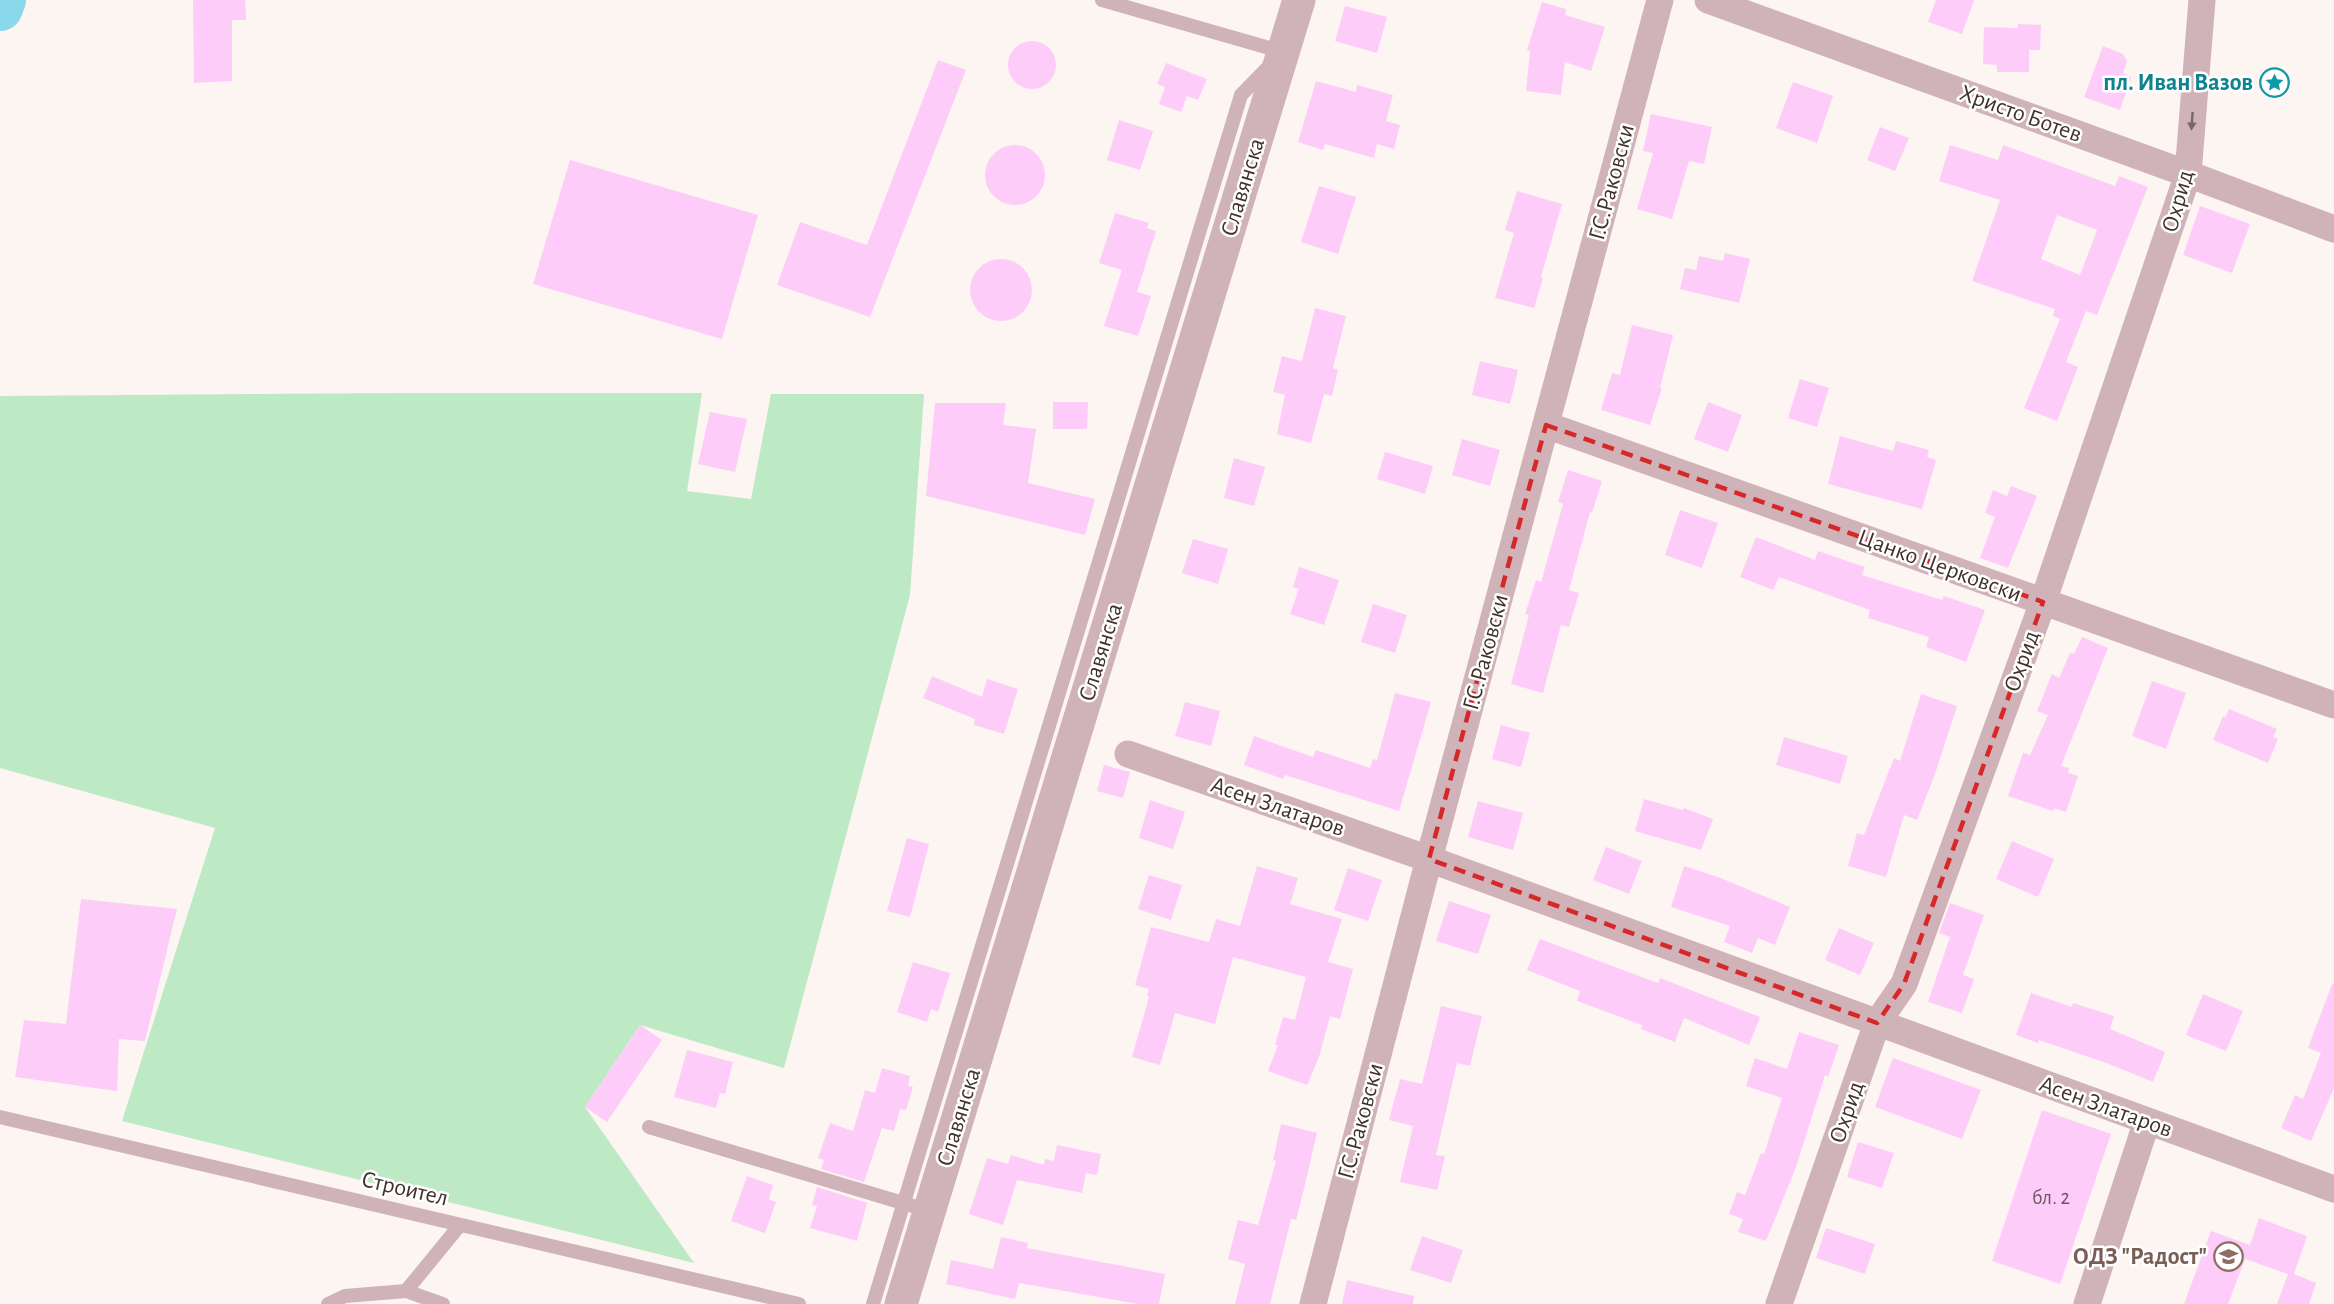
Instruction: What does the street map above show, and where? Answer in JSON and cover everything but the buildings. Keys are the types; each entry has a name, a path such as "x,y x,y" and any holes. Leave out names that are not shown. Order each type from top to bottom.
{"street":[{"name":"Славянска","path":"897,1304 916,1207 1299,0"},
{"name":"Г.С.Раковски","path":"1313,1304 1429,859 1660,0"},
{"name":"Христо Ботев","path":"1708,0 2334,229"},
{"name":"Охрид","path":"1779,1304 1877,1023 1904,984 2043,602 2188,174 2202,0"},
{"name":"Цанко Церковски","path":"1546,425 2334,705"},
{"name":"Асен Златаров","path":"1128,754 1429,859 2334,1189"},
{"path":"2087,1304 2147,1121"}],"lane":[{"path":"1102,0 1283,52"},
{"name":"Строител","path":"0,1117 799,1304"},
{"path":"649,1127 916,1207"},
{"path":"406,1291 460,1224"},
{"path":"328,1304 345,1296 406,1291 443,1304"}],"highlighted area":[{"path":"1546,425 2043,602 1904,984 1877,1023 1429,859"}],"green space":[{"path":"702,393 687,491 751,499 771,394 924,394 910,595 784,1068 640,1025 585,1107 694,1263 122,1121 215,828 0,768 0,396"}],"waterway":[{"path":"0,8 3,0"}],"place":[{"name":"пл. Иван Вазов","path":"2274,82"},
{"name":"ОДЗ \"Радост\"","path":"2228,1256"}]}
